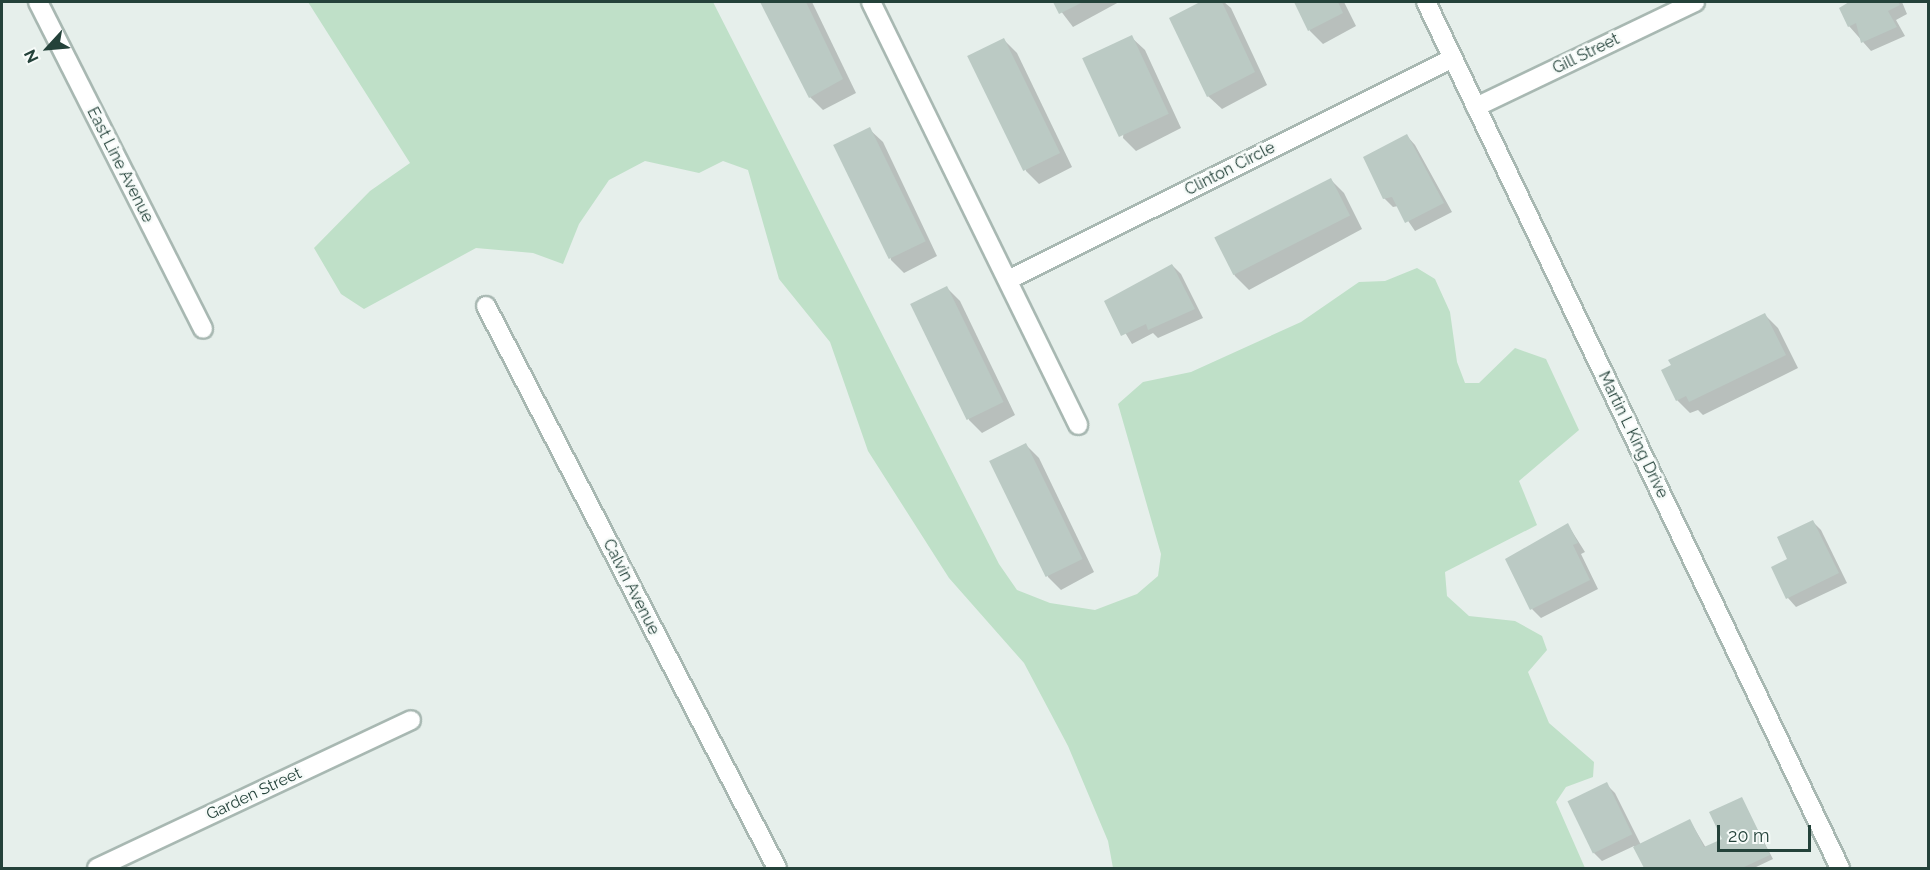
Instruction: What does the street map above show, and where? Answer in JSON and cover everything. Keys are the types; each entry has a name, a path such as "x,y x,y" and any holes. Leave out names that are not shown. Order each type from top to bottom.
{"street":[{"name":"East Line Avenue","path":"38,2 202,329"},
{"path":"871,2 1078,425"},
{"name":"Martin L King Drive","path":"1426,2 1840,868"},
{"name":"Gill Street","path":"1476,107 1695,2"},
{"name":"Clinton Circle","path":"1008,280 1453,58"},
{"name":"Calvin Avenue","path":"486,306 777,868"},
{"name":"Garden Street","path":"97,868 411,720"}],"green space":[{"path":"308,2 713,2 999,564 1017,590 1050,603 1095,610 1137,594 1158,576 1161,554 1118,404 1143,382 1191,372 1301,322 1359,282 1385,281 1417,268 1435,279 1450,312 1457,362 1465,383 1479,383 1515,348 1546,359 1579,430 1519,481 1537,525 1445,572 1447,596 1469,616 1515,621 1542,636 1547,650 1528,672 1549,723 1594,762 1593,777 1566,787 1556,802 1585,868 1113,868 1108,841 1068,746 1024,663 949,578 868,451 830,342 779,279 748,170 723,161 699,173 645,161 609,180 579,224 563,264 533,253 476,248 364,309 341,294 314,248 370,191 410,163"}],"building":[{"path":"760,2 806,2 843,79 809,98"},
{"path":"1053,2 1083,2 1059,14"},
{"path":"1200,2 1222,2 1255,72 1207,97 1169,18"},
{"path":"1294,2 1338,2 1343,13 1308,31"},
{"path":"1849,2 1898,2 1900,5 1888,11 1897,27 1861,43 1856,23 1848,27 1839,8"},
{"path":"1132,35 1169,114 1119,137 1082,58"},
{"path":"1004,38 1060,153 1023,171 967,56"},
{"path":"870,127 926,241 889,259 833,145"},
{"path":"1407,134 1444,203 1405,223 1392,197 1383,199 1363,157"},
{"path":"1331,178 1350,215 1233,275 1214,237"},
{"path":"1172,264 1195,309 1148,330 1146,324 1121,336 1104,301"},
{"path":"947,286 1004,402 967,420 910,304"},
{"path":"1765,313 1786,355 1689,402 1686,396 1676,401 1661,370 1671,365 1668,360"},
{"path":"1026,443 1083,559 1046,577 989,461"},
{"path":"1813,520 1839,573 1786,599 1771,567 1787,559 1777,537"},
{"path":"1568,523 1578,543 1573,545 1590,580 1530,610 1505,559"},
{"path":"1607,782 1632,834 1593,853 1567,801"},
{"path":"1742,797 1770,855 1742,868 1644,868 1633,847 1690,819 1704,847 1722,839 1709,812"}]}
